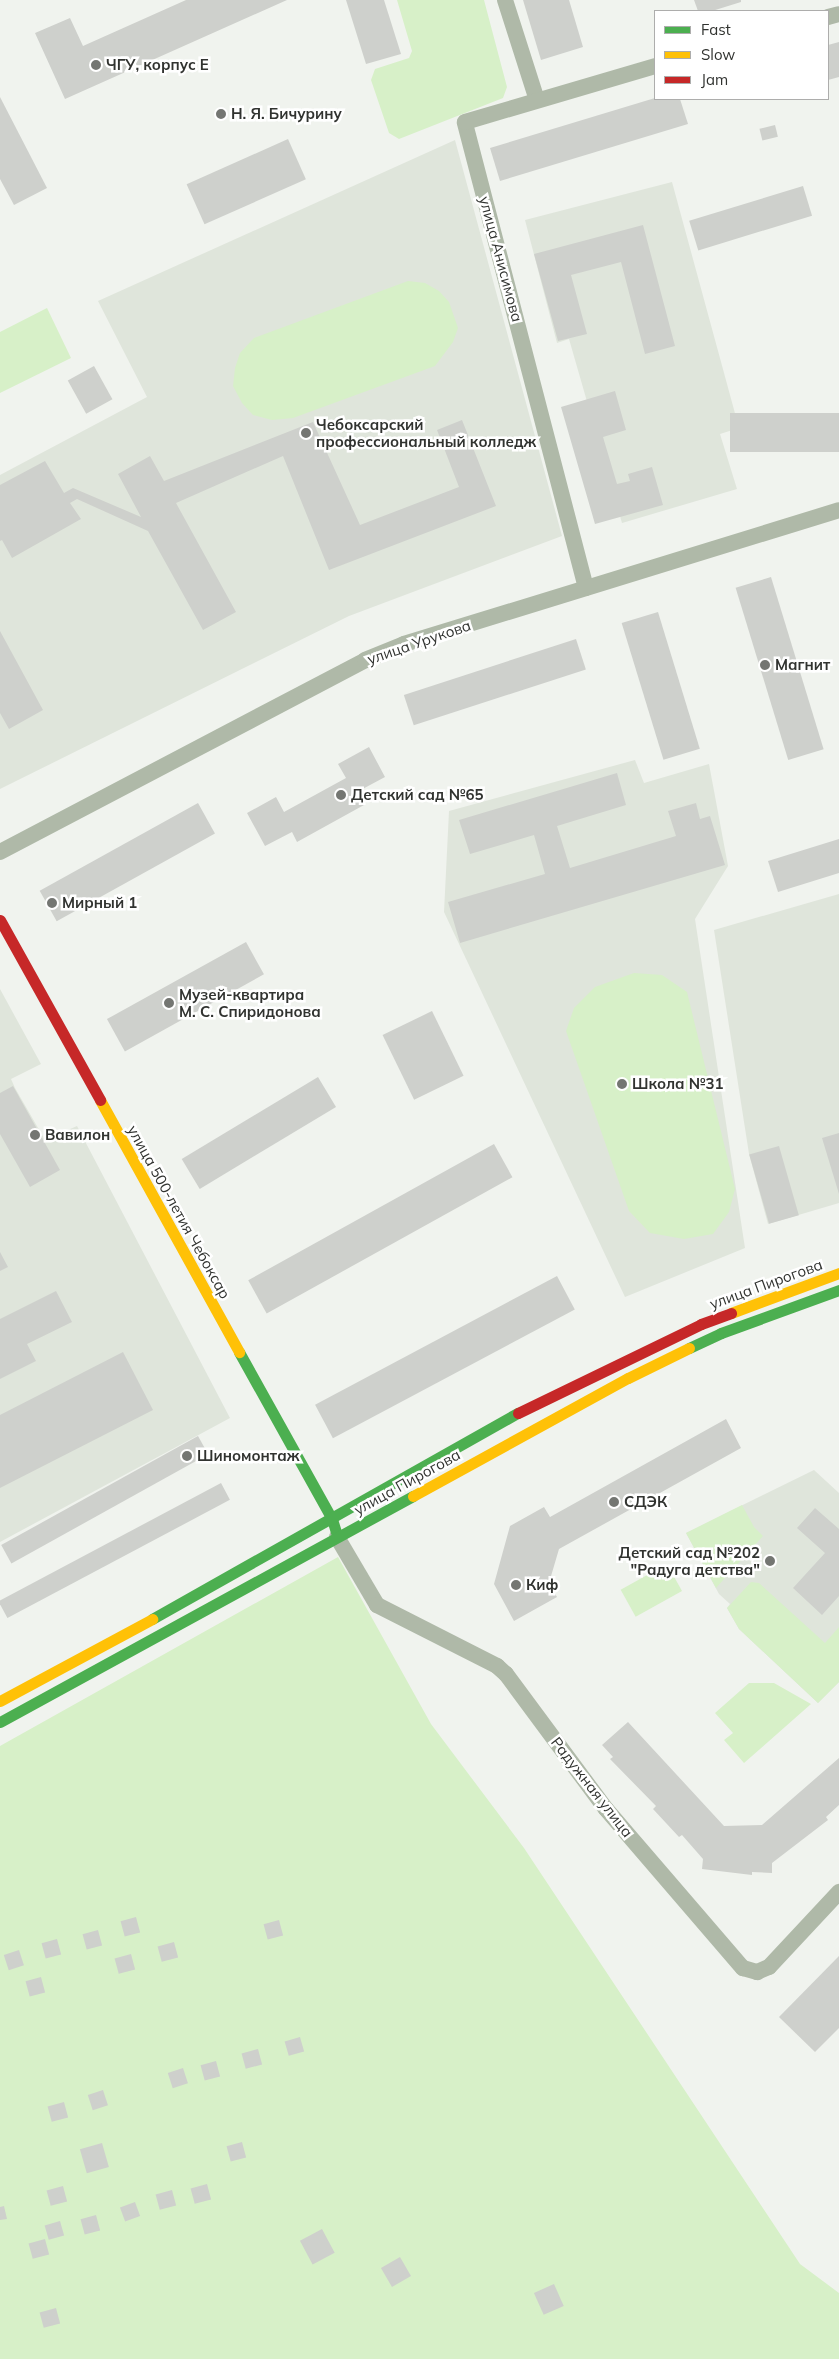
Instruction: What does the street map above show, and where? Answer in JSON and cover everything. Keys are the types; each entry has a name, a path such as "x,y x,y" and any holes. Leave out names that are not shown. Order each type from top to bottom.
{"main road":[{"name":"улица 500-летия Чебоксар","path":"0,920 332,1519 337,1537"},
{"path":"46,1030 58,1024"},
{"path":"62,1060 74,1053"},
{"path":"120,1166 132,1159"},
{"name":"улица Пирогова","path":"317,1522 332,1519 512,1417 714,1319 839,1273"},
{"path":"801,1286 806,1300"},
{"name":"улица Пирогова","path":"0,1722 628,1378 721,1333 806,1300 839,1290"},
{"path":"193,1298 206,1291"},
{"path":"714,1319 721,1333"},
{"path":"240,1384 253,1377"},
{"path":"0,1701 317,1522 337,1537"}],"street":[{"path":"505,0 537,100"},
{"name":"улица Анисимова","path":"586,588 465,122 654,66"},
{"name":"улица Урукова","path":"0,852 365,660 404,644 839,510"},
{"name":"Радужная улица","path":"337,1537 377,1605 497,1666 506,1674 606,1808 743,1968 757,1972 769,1967 839,1892"}],"shaded area":[{"name":"Чебоксарский профессиональный колледж","path":"455,140 562,536 349,616 0,789 0,475 147,397 98,301"},
{"path":"672,182 739,428 720,434 737,489 622,523 569,339 557,343 525,220"},
{"name":"Школа №31","path":"635,760 644,783 709,764 728,866 695,919 745,1248 625,1297 444,912 449,811"},
{"path":"839,894 839,1203 768,1224 749,1154 714,930"},
{"path":"0,989 41,1064 11,1079 15,1088 45,1140 77,1126 230,1418 0,1542"},
{"name":"Детский сад №202 \"Радуга детства\"","path":"814,1470 839,1493 839,1682 818,1703 739,1629 727,1608 730,1604 719,1594 686,1533"}],"green space":[{"path":"397,0 484,0 507,87 503,98 399,139 389,133 371,80 375,69 409,58 412,51"},
{"path":"408,281 425,283 439,291 449,302 458,328 453,342 435,366 293,418 272,420 253,415 242,403 233,386 235,368 240,353 254,338"},
{"path":"47,308 71,358 0,393 0,332"},
{"path":"634,973 662,975 687,992 735,1189 729,1212 713,1234 684,1239 650,1233 629,1211 566,1031 574,1008 595,987"},
{"path":"742,1505 754,1527 763,1536 716,1588 686,1533"},
{"path":"338,1557 431,1724 524,1848 800,2264 839,2293 839,2359 0,2359 0,1746"},
{"path":"667,1564 682,1591 636,1617 621,1590"},
{"path":"751,1582 759,1583 825,1643 839,1627 839,1682 818,1703 739,1629 727,1608"},
{"path":"749,1683 774,1683 811,1704 744,1763 724,1740 733,1733 715,1713"}],"building":[{"name":"ЧГУ, корпус Е","path":"186,0 287,0 65,99 35,33 70,18 83,46"},
{"path":"346,0 384,0 401,54 366,64"},
{"path":"523,0 569,0 583,47 541,60"},
{"path":"694,0 741,0 741,2 715,10 698,10"},
{"path":"839,42 839,77 829,80 829,45"},
{"path":"0,97 47,188 14,205 0,179"},
{"path":"654,98 654,100 680,100 688,124 500,181 490,148"},
{"path":"775,125 778,137 762,141 759,129"},
{"path":"288,139 306,179 204,224 187,184"},
{"path":"803,186 812,216 698,250 689,221"},
{"path":"643,225 675,346 645,354 621,262 571,275 587,334 558,341 534,254"},
{"path":"94,366 112,399 86,414 68,381"},
{"path":"615,391 626,430 603,437 617,484 630,481 628,474 652,467 663,505 595,524 561,407"},
{"path":"730,413 839,413 839,452 730,452"},
{"path":"462,420 496,506 329,570 283,456 176,503 236,612 203,630 148,531 77,499 70,503 81,519 12,558 2,540 0,541 0,485 45,461 64,493 73,488 141,517 118,474 150,456 164,481 313,422 360,525 459,487 437,430"},
{"path":"771,577 824,749 788,760 736,588"},
{"path":"658,612 700,749 663,760 622,623"},
{"path":"0,631 43,710 9,729 0,713"},
{"path":"576,639 586,669 414,725 404,695"},
{"path":"369,747 385,777 357,792 364,805 297,842 292,832 265,846 247,813 276,797 284,812 346,778 338,764"},
{"path":"617,773 626,805 557,826 570,868 676,836 668,811 696,803 700,819 710,816 725,865 460,943 448,902 545,874 534,835 470,854 459,820"},
{"path":"198,803 215,834 57,921 40,891"},
{"path":"839,839 839,873 778,892 768,861"},
{"path":"246,942 264,974 125,1051 107,1019"},
{"path":"432,1011 464,1076 414,1100 383,1035"},
{"path":"318,1077 336,1107 200,1189 182,1159"},
{"path":"13,1086 60,1170 30,1187 0,1134 0,1093"},
{"path":"839,1133 839,1194 822,1138"},
{"path":"494,1144 512,1177 267,1313 248,1280"},
{"path":"779,1146 799,1215 769,1224 749,1155"},
{"path":"0,1252 8,1267 0,1271"},
{"path":"557,1276 575,1310 333,1438 315,1405"},
{"path":"56,1291 72,1322 27,1344 36,1361 0,1379 0,1319"},
{"path":"123,1352 153,1410 0,1488 0,1415"},
{"path":"726,1419 741,1448 559,1549 549,1583 557,1597 514,1621 494,1584 510,1526 544,1507 550,1517"},
{"path":"198,1436 208,1454 11,1563 1,1545"},
{"path":"221,1483 230,1500 7,1618 0,1601"},
{"path":"815,1508 839,1529 839,1596 822,1615 793,1588 825,1553 797,1528"},
{"path":"628,1722 724,1826 762,1825 839,1758 839,1805 826,1817 828,1820 772,1863 772,1873 752,1872 752,1875 702,1869 703,1859 682,1835 679,1837 653,1809 656,1806 610,1759 613,1757 602,1745"},
{"path":"136,1917 140,1932 125,1937 121,1921"},
{"path":"279,1920 283,1935 268,1940 264,1924"},
{"path":"98,1930 102,1945 87,1950 83,1934"},
{"path":"57,1939 61,1954 46,1959 42,1943"},
{"path":"174,1942 178,1957 162,1962 158,1946"},
{"path":"19,1950 24,1965 9,1970 4,1955"},
{"path":"131,1954 135,1969 119,1974 115,1958"},
{"path":"839,1956 839,2028 815,2052 779,2017"},
{"path":"41,1977 45,1992 30,1997 26,1981"},
{"path":"300,2037 304,2051 289,2056 285,2041"},
{"path":"258,2049 262,2064 246,2069 242,2053"},
{"path":"216,2061 220,2076 205,2081 201,2065"},
{"path":"183,2068 188,2083 173,2088 168,2073"},
{"path":"103,2090 108,2105 93,2110 88,2095"},
{"path":"64,2102 68,2117 52,2122 48,2106"},
{"path":"242,2142 246,2157 231,2162 227,2146"},
{"path":"102,2143 109,2167 87,2173 80,2149"},
{"path":"207,2184 211,2199 195,2204 191,2188"},
{"path":"63,2186 67,2201 51,2206 47,2190"},
{"path":"172,2190 176,2205 160,2210 156,2194"},
{"path":"135,2202 140,2216 125,2222 120,2207"},
{"path":"4,2206 7,2219 0,2220 0,2207"},
{"path":"96,2215 100,2230 85,2235 81,2219"},
{"path":"60,2221 64,2235 49,2240 45,2225"},
{"path":"322,2229 335,2253 313,2265 300,2241"},
{"path":"45,2239 49,2254 33,2259 29,2243"},
{"path":"400,2257 411,2276 392,2287 381,2268"},
{"path":"554,2284 564,2306 544,2315 534,2293"},
{"path":"56,2308 60,2323 44,2328 40,2312"}],"traffic: fast":[{"path":"689,1348 721,1333 839,1290"},
{"path":"239,1352 332,1519 336,1532"},
{"path":"152,1619 518,1413"},
{"path":"0,1722 413,1496"}],"traffic: slow":[{"path":"100,1100 239,1352"},
{"path":"731,1313 839,1273"},
{"path":"413,1496 628,1378 689,1348"},
{"path":"0,1701 152,1619"}],"traffic: jam":[{"path":"0,920 100,1100"},
{"path":"518,1413 701,1324 731,1313"}],"place":[{"name":"ЧГУ, корпус Е","path":"96,65"},
{"name":"Н. Я. Бичурину","path":"221,114"},
{"name":"Чебоксарский профессиональный колледж","path":"306,433"},
{"name":"Магнит","path":"765,665"},
{"name":"Детский сад №65","path":"341,795"},
{"name":"Мирный 1","path":"52,903"},
{"name":"Музей-квартира М. С. Спиридонова","path":"169,1003"},
{"name":"Школа №31","path":"622,1084"},
{"name":"Вавилон","path":"35,1135"},
{"name":"Шиномонтаж","path":"187,1456"},
{"name":"СДЭК","path":"614,1502"},
{"name":"Детский сад №202 \"Радуга детства\"","path":"770,1561"},
{"name":"Киф","path":"516,1585"}]}
